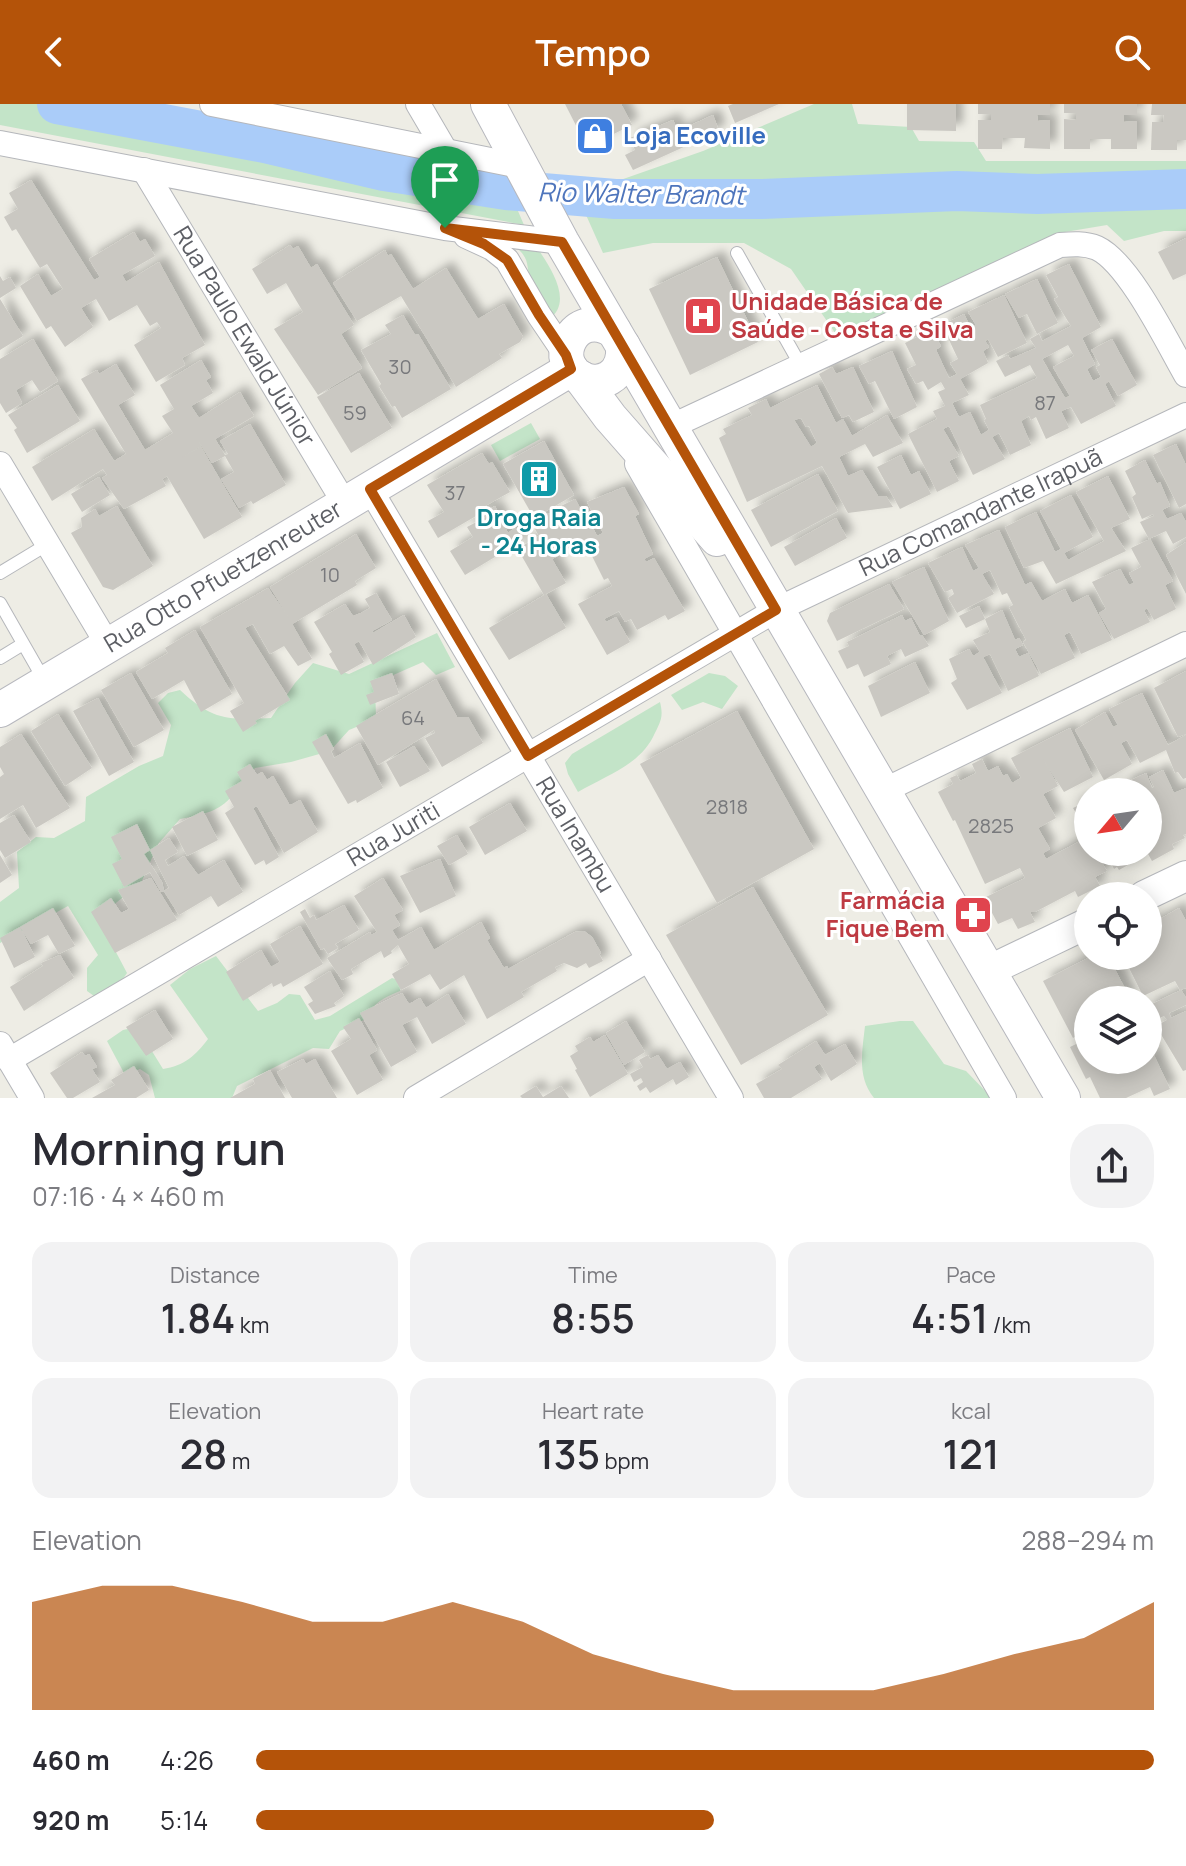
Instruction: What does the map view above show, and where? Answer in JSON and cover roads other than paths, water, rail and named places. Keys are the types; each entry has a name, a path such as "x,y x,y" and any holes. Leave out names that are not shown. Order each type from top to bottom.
{"main road":[{"path":"488,104 618,339 1063,1098"},
{"path":"562,242 572,361 610,417 739,563 776,610"},
{"path":"598,324 618,339 624,355 616,373 600,382 572,361 574,333 589,325 598,324"},
{"name":"Rua Otto Pfuetzenreuter","path":"0,710 357,496 572,361"}],"street":[{"path":"212,104 445,150 529,183"},
{"path":"418,104 445,150"},
{"path":"0,143 445,228 562,242"},
{"name":"Rua Paulo Ewald Júnior","path":"144,170 357,496"},
{"path":"445,228 484,244 507,260 539,315 572,361"},
{"path":"670,427 1060,245 1094,246 1110,256 1125,272 1186,375"},
{"name":"Rua Comandante Irapuã","path":"776,610 1186,415"},
{"path":"610,417 1004,1098"},
{"path":"0,464 108,645"},
{"name":"Rua Inambu","path":"357,496 528,756 731,1098"},
{"name":"Rua Juriti","path":"5,1052 528,756 776,610"},
{"path":"883,791 1186,644"},
{"path":"1162,887 1186,876"},
{"path":"988,971 1074,930"},
{"path":"416,1098 649,959"},
{"path":"5,1052 32,1098"}],"lane":[{"path":"737,253 801,366"},
{"path":"0,573 48,544"},
{"path":"0,603 45,683"},
{"path":"0,658 23,644"}],"waterway":[{"name":"Rio Walter Brandt","path":"57,104 265,143 384,171 506,190 615,199 762,199 957,191 1037,194 1186,189"}],"place":[{"name":"Loja Ecoville","path":"595,136"},
{"name":"Unidade Básica de Saúde - Costa e Silva","path":"703,316"},
{"name":"Droga Raia - 24 Horas","path":"539,479"},
{"name":"Farmácia Fique Bem","path":"973,915"}]}
